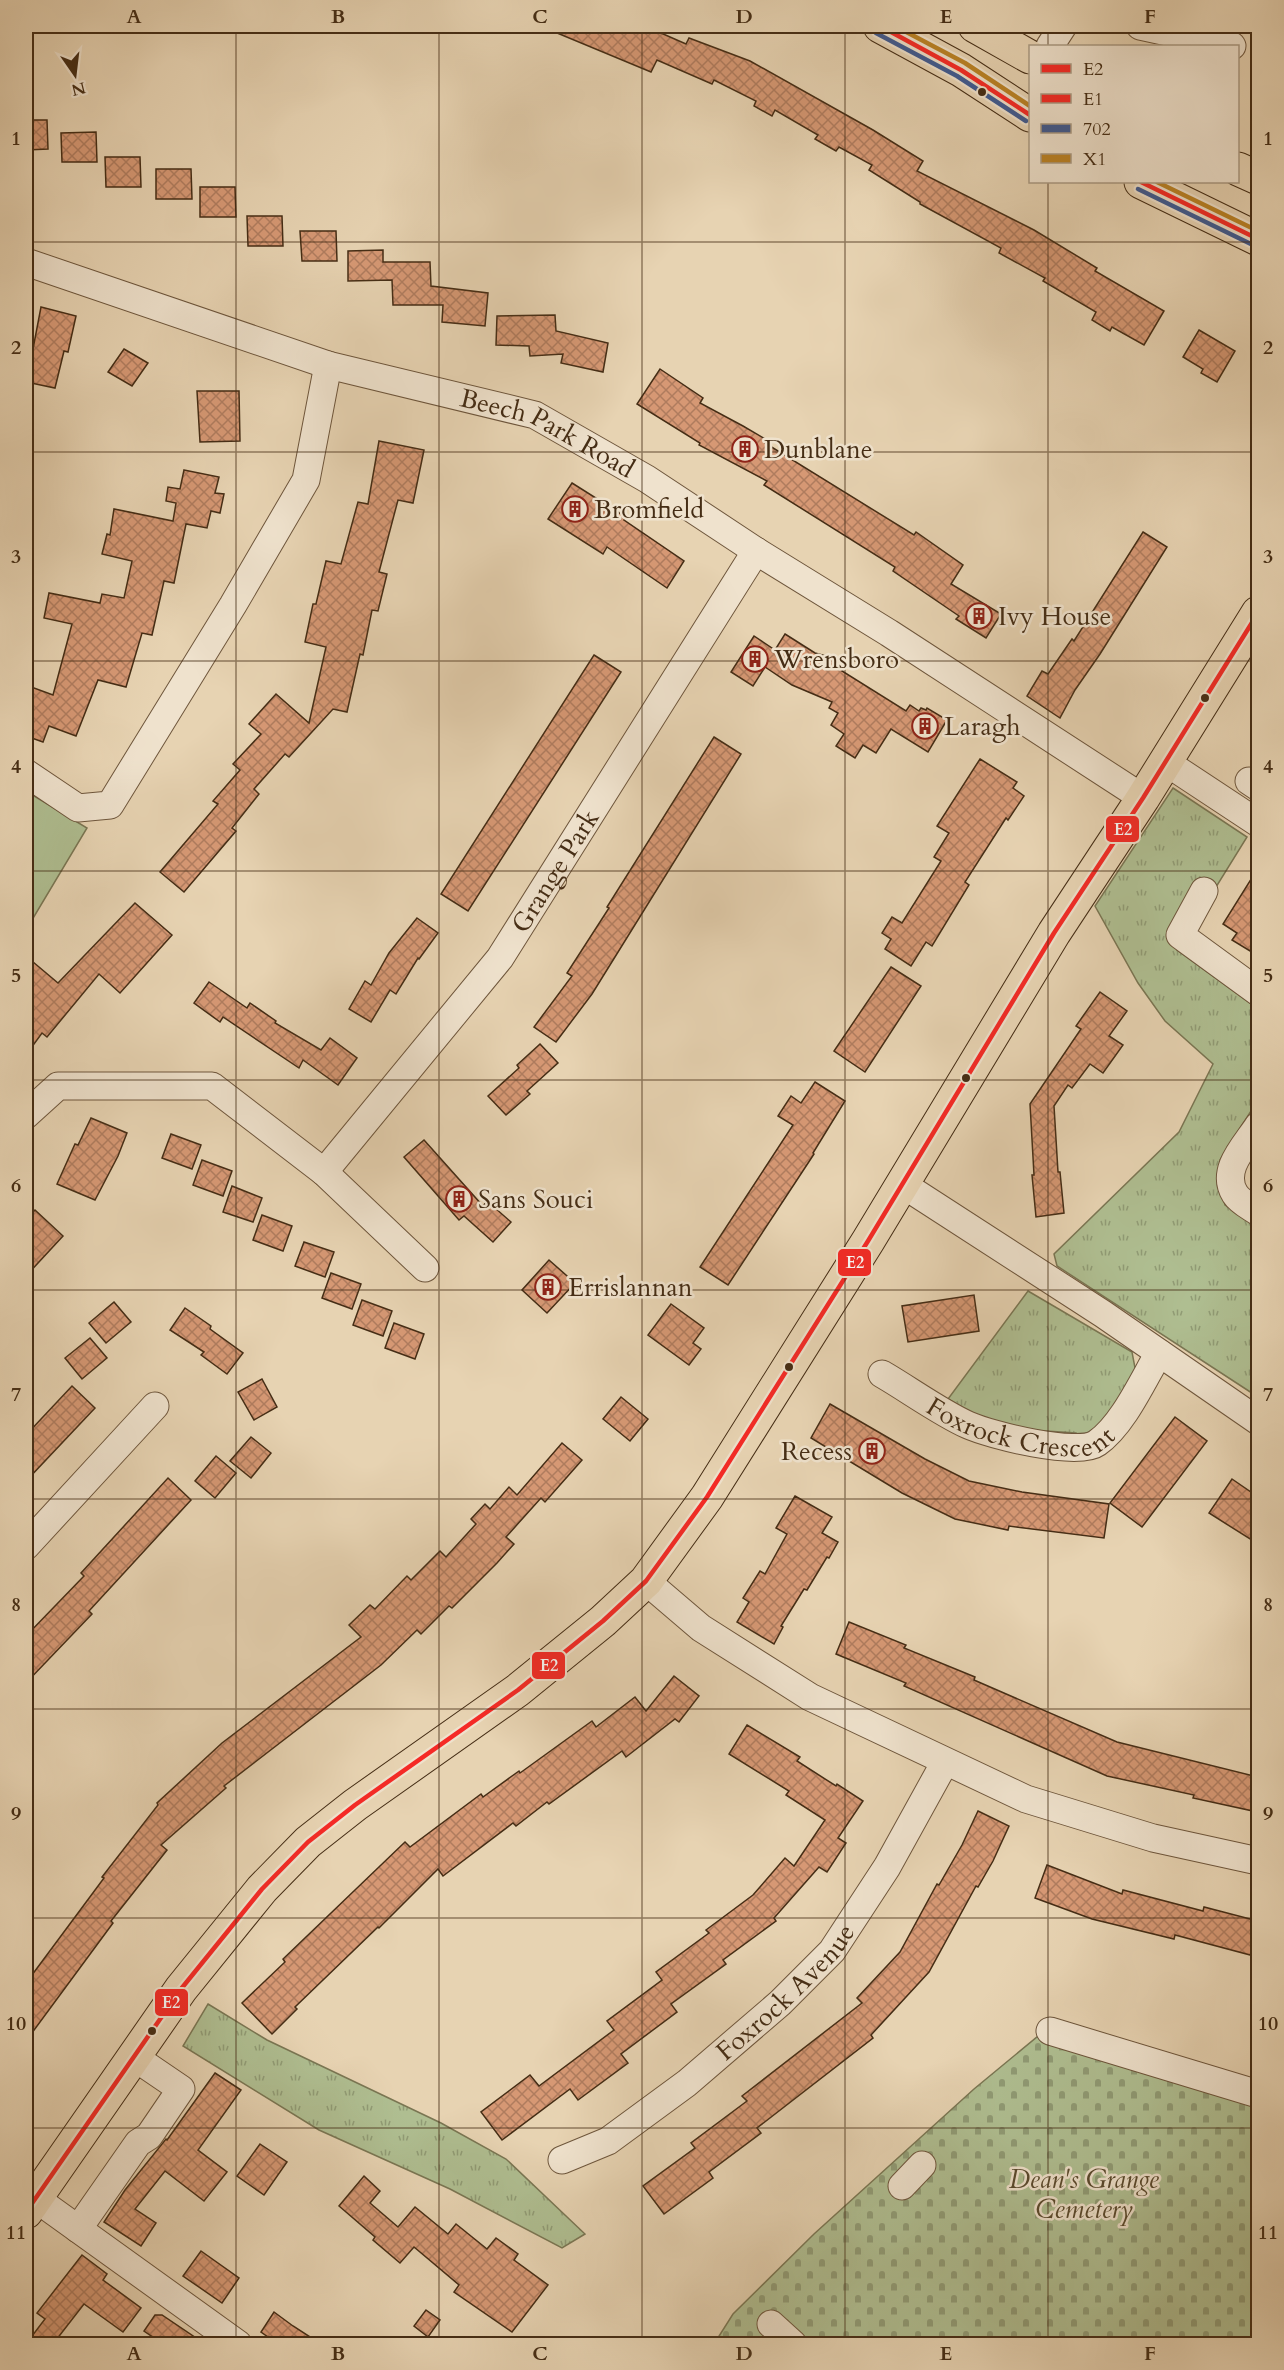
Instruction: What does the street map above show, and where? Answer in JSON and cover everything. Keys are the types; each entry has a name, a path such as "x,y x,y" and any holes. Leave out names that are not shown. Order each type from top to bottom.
{"main road":[{"path":"880,26 961,70 1029,114"},
{"path":"975,26 1029,56"},
{"path":"1239,169 1258,178"},
{"path":"1143,183 1258,239"},
{"path":"30,2205 181,1989 262,1889 308,1842 355,1805 518,1690 603,1621 646,1581 707,1497 902,1184 1054,933 1257,620"}],"street":[{"path":"1051,45 1063,26"},
{"path":"1140,26 1227,45"},
{"name":"Beech Park Road","path":"26,261 328,365 535,415 647,479 1143,798"},
{"path":"26,773 78,808 110,805 233,605 306,480 328,365"},
{"name":"Grange Park","path":"324,1172 500,958 756,551"},
{"path":"1164,761 1258,823"},
{"path":"1204,891 1180,935 1258,992"},
{"path":"26,1115 58,1086 212,1086 324,1172 425,1268"},
{"path":"1258,1126 1230,1169 1230,1182 1235,1195 1258,1212"},
{"path":"902,1184 1103,1314 1258,1421"},
{"name":"Foxrock Crescent","path":"882,1374 967,1425 1006,1438 1065,1448 1096,1444 1118,1422 1159,1353"},
{"path":"26,1546 155,1406"},
{"path":"646,1581 701,1628 810,1697 945,1762 1026,1799 1154,1838 1258,1861"},
{"name":"Foxrock Avenue","path":"562,2160 608,2141 687,2083 780,2003 832,1951 887,1867 945,1762"},
{"path":"1050,2031 1258,2094"},
{"path":"78,2229 138,2143 149,2136 182,2089 134,2056"},
{"path":"902,2186 922,2165"},
{"path":"30,2205 78,2229 238,2344"},
{"path":"771,2324 793,2344"}],"green space":[{"path":"1173,788 1247,837 1177,950 1258,1009 1258,1100 1220,1160 1219,1183 1225,1205 1258,1226 1258,1397 1057,1266 1054,1254 1179,1132 1213,1064 1165,1021 1138,983 1095,906"},
{"path":"26,791 87,828 26,930"},
{"path":"1028,1291 1132,1352 1136,1373 1109,1420 1077,1440 1076,1433 1030,1430 1003,1432 948,1399"},
{"path":"208,2004 267,2040 441,2123 506,2159 585,2234 562,2248 450,2189 319,2130 183,2046"},
{"name":"Dean's Grange Cemetery","path":"1049,2027 1258,2086 1258,2344 714,2344 733,2314 814,2234 974,2089"}],"building":[{"path":"545,26 645,26 686,44 689,38 750,61 873,130 923,161 917,171 1034,230 1097,268 1095,271 1164,311 1144,345 1112,327 1110,331 1092,320 1096,312 1043,281 1045,278 999,253 1001,248 920,204 869,170 872,165 839,147 836,151 815,139 818,135 775,110 772,116 754,106 756,101 714,80 712,84 657,60 651,72 545,28"},
{"path":"26,120 47,120 48,149 26,150"},
{"path":"96,132 97,162 62,162 61,133"},
{"path":"105,157 140,157 141,187 106,187"},
{"path":"156,169 191,169 192,199 156,199"},
{"path":"200,187 235,187 236,217 200,217"},
{"path":"247,216 282,216 283,246 248,246"},
{"path":"300,231 336,231 337,261 302,261"},
{"path":"383,250 383,262 430,262 431,286 488,293 485,326 442,322 443,305 393,305 392,280 348,281 348,251"},
{"path":"41,307 76,316 68,352 64,351 55,388 26,382 26,348 33,349"},
{"path":"555,315 556,331 608,343 603,372 561,363 563,354 530,356 529,346 496,345 497,316"},
{"path":"1199,330 1235,351 1217,382 1201,373 1203,369 1183,357"},
{"path":"124,349 148,363 132,386 108,372"},
{"path":"660,369 703,398 700,403 767,440 765,443 914,535 916,532 963,565 951,584 1001,614 986,638 956,619 959,616 893,571 895,567 764,485 767,481 699,445 700,443 637,404"},
{"path":"197,391 239,391 240,441 200,442"},
{"path":"379,441 424,450 413,503 398,500 379,572 387,574 378,611 372,610 363,655 360,654 347,712 333,709 289,757 285,754 254,789 259,794 232,828 236,831 184,892 160,872 218,804 213,801 240,770 233,764 261,734 249,724 276,694 309,723 326,647 305,642 313,604 316,604 326,561 341,564 358,502 368,504"},
{"path":"184,470 219,477 215,493 224,494 220,513 211,511 207,528 186,524 174,583 164,581 152,635 142,633 126,687 98,680 76,736 49,726 43,742 26,736 26,685 53,695 72,624 44,618 49,593 100,603 102,594 124,598 132,561 102,554 107,534 110,535 114,509 173,521 176,503 166,501 168,487 180,489"},
{"path":"572,483 626,517 624,520 684,561 667,588 607,547 603,554 548,519"},
{"path":"1143,532 1167,547 1075,690 1060,718 1027,696 1042,671 1048,674 1072,639 1074,641"},
{"path":"785,634 815,653 848,662 842,671 906,711 910,705 919,711 921,708 926,710 927,708 947,720 928,752 891,729 876,753 863,745 855,758 836,746 844,734 831,725 838,713 829,708 832,702 792,685 765,667 753,686 731,672 754,636 775,650"},
{"path":"594,655 621,672 468,911 441,894"},
{"path":"714,737 741,754 592,994 556,1042 534,1027 572,976 567,973"},
{"path":"980,759 1017,782 1013,788 1024,796 1008,820 1006,818 965,882 969,885 932,946 926,942 911,966 885,949 891,939 882,933 892,917 902,923 941,861 934,857 949,833 937,826"},
{"path":"1258,868 1258,938 1250,951 1232,940 1237,933 1223,924"},
{"path":"135,903 172,935 120,993 99,974 47,1037 42,1033 26,1055 26,956 58,983"},
{"path":"417,918 438,933 418,958 396,994 390,990 371,1022 349,1009 365,981 371,985 389,953"},
{"path":"891,967 921,986 865,1072 834,1051"},
{"path":"209,982 247,1008 250,1003 276,1021 275,1023 321,1050 330,1038 357,1058 338,1085 303,1060 299,1068 223,1017 220,1022 194,1003"},
{"path":"1100,992 1127,1011 1109,1036 1123,1045 1103,1073 1090,1064 1072,1088 1068,1085 1054,1106 1058,1172 1060,1172 1064,1213 1036,1217 1030,1104 1081,1029 1076,1026"},
{"path":"540,1044 558,1063 527,1091 530,1094 506,1115 488,1096 519,1068 517,1065"},
{"path":"815,1082 845,1101 814,1154 728,1285 700,1267 793,1125 778,1116 791,1096 801,1103"},
{"path":"91,1118 127,1133 95,1200 57,1184 75,1144 78,1145"},
{"path":"171,1134 201,1145 192,1169 162,1158"},
{"path":"424,1140 483,1206 487,1201 511,1222 493,1242 464,1216 459,1220 404,1157"},
{"path":"202,1160 232,1171 223,1196 193,1185"},
{"path":"232,1186 262,1198 253,1222 223,1212"},
{"path":"35,1210 63,1236 26,1276 26,1219"},
{"path":"262,1215 292,1226 283,1251 253,1240"},
{"path":"304,1242 334,1252 325,1277 295,1266"},
{"name":"Errislannan","path":"549,1260 575,1283 547,1313 522,1290"},
{"path":"331,1273 361,1284 352,1309 322,1298"},
{"path":"974,1295 979,1331 908,1342 902,1306"},
{"path":"362,1300 392,1311 383,1336 353,1325"},
{"path":"114,1302 131,1322 106,1343 89,1323"},
{"path":"671,1304 704,1328 693,1343 701,1349 689,1365 648,1335"},
{"path":"185,1308 243,1353 227,1374 201,1355 204,1352 170,1330"},
{"path":"394,1323 424,1334 415,1359 385,1348"},
{"path":"90,1338 107,1358 82,1379 65,1358"},
{"path":"262,1379 277,1407 254,1420 238,1392"},
{"path":"72,1386 95,1408 26,1481 26,1435"},
{"path":"621,1397 648,1419 630,1441 603,1419"},
{"path":"830,1404 925,1459 969,1481 1022,1492 1109,1504 1104,1538 1009,1526 1008,1530 955,1519 902,1493 811,1438"},
{"path":"1175,1417 1207,1441 1142,1527 1110,1503"},
{"path":"251,1437 271,1453 251,1478 230,1461"},
{"path":"562,1443 582,1460 545,1502 541,1498 506,1537 514,1544 497,1563 452,1608 449,1606 421,1634 417,1630 381,1665 224,1786 226,1788 161,1845 167,1850 111,1921 113,1923 26,2041 26,1983 104,1878 102,1877 158,1805 157,1803 222,1743 361,1637 349,1625 370,1605 375,1609 407,1576 411,1580 440,1551 446,1557 476,1524 471,1519 485,1504 490,1509 509,1487 517,1495"},
{"path":"216,1456 236,1473 215,1498 195,1481"},
{"path":"168,1478 191,1500 89,1611 92,1614 26,1683 26,1636 84,1576 81,1573"},
{"path":"1232,1479 1258,1497 1258,1544 1209,1513"},
{"path":"795,1496 832,1517 822,1533 838,1542 807,1590 804,1589 781,1626 783,1627 774,1644 737,1622 749,1602 743,1598 760,1571 765,1574 787,1534 776,1528"},
{"path":"849,1622 906,1645 904,1648 975,1677 974,1680 1117,1742 1258,1777 1253,1811 1193,1798 1194,1795 1107,1776 904,1686 906,1683 836,1654"},
{"path":"674,1676 699,1696 679,1722 675,1719 626,1757 622,1751 516,1826 513,1823 443,1876 438,1869 295,2007 297,2009 272,2034 242,2003 285,1962 283,1959 405,1842 410,1847 481,1794 483,1797 519,1771 520,1773 592,1721 596,1727 635,1697 646,1711"},
{"path":"747,1725 800,1757 797,1761 863,1801 838,1838 846,1843 827,1872 819,1867 774,1918 776,1921 723,1960 726,1964 671,2004 677,2012 621,2054 628,2063 578,2100 570,2089 502,2140 481,2112 530,2075 539,2086 614,2030 607,2021 662,1980 656,1972 709,1933 706,1930 753,1895 785,1858 794,1866 825,1820 786,1795 789,1791 729,1754"},
{"path":"978,1811 1009,1826 993,1861 978,1887 976,1886 929,1972 871,2035 873,2038 757,2128 761,2133 709,2172 713,2178 664,2214 643,2186 695,2148 691,2143 747,2101 742,2096 862,2003 857,1998 900,1952 937,1884 939,1885 962,1845"},
{"path":"1047,1865 1122,1894 1123,1890 1203,1911 1204,1907 1258,1921 1258,1940 1254,1956 1175,1935 1174,1939 1092,1919 1035,1898"},
{"path":"215,2073 241,2090 198,2150 227,2172 204,2201 165,2171 135,2209 156,2223 141,2246 104,2222 125,2190 167,2140"},
{"path":"260,2144 287,2162 264,2195 237,2176"},
{"path":"364,2176 380,2191 370,2203 398,2227 415,2207 448,2234 456,2224 487,2249 496,2238 518,2254 514,2260 548,2285 512,2332 454,2292 459,2285 414,2247 400,2263 373,2240 375,2237 339,2206"},
{"path":"201,2251 239,2278 222,2303 183,2276"},
{"path":"82,2255 107,2274 103,2280 141,2308 123,2332 84,2304 53,2344 26,2344 45,2319 37,2313"},
{"path":"426,2310 440,2320 428,2337 414,2326"},
{"path":"274,2312 321,2344 278,2344 261,2332"},
{"path":"155,2315 162,2315 205,2344 163,2344 144,2331"}],"transit line":[{"name":"E1","path":"880,26 961,70 1029,114"},
{"name":"X1","path":"895,26 965,63 1029,105"},
{"name":"702","path":"876,33 957,76 1026,121"},
{"name":"E1","path":"1143,183 1258,239"},
{"name":"X1","path":"1159,183 1258,231"},
{"name":"702","path":"1138,189 1255,246"},
{"name":"E2","path":"26,2212 181,1989 262,1889 308,1842 355,1805 518,1690 603,1621 646,1581 707,1497 868,1241 1054,933 1143,798 1258,613"}],"place":[{"name":"Dunblane","path":"745,449"},
{"name":"Bromfield","path":"575,509"},
{"name":"Ivy House","path":"979,616"},
{"name":"Wrensboro","path":"755,659"},
{"name":"Laragh","path":"925,726"},
{"name":"Sans Souci","path":"459,1199"},
{"name":"Errislannan","path":"548,1287"},
{"name":"Recess","path":"872,1451"}]}
